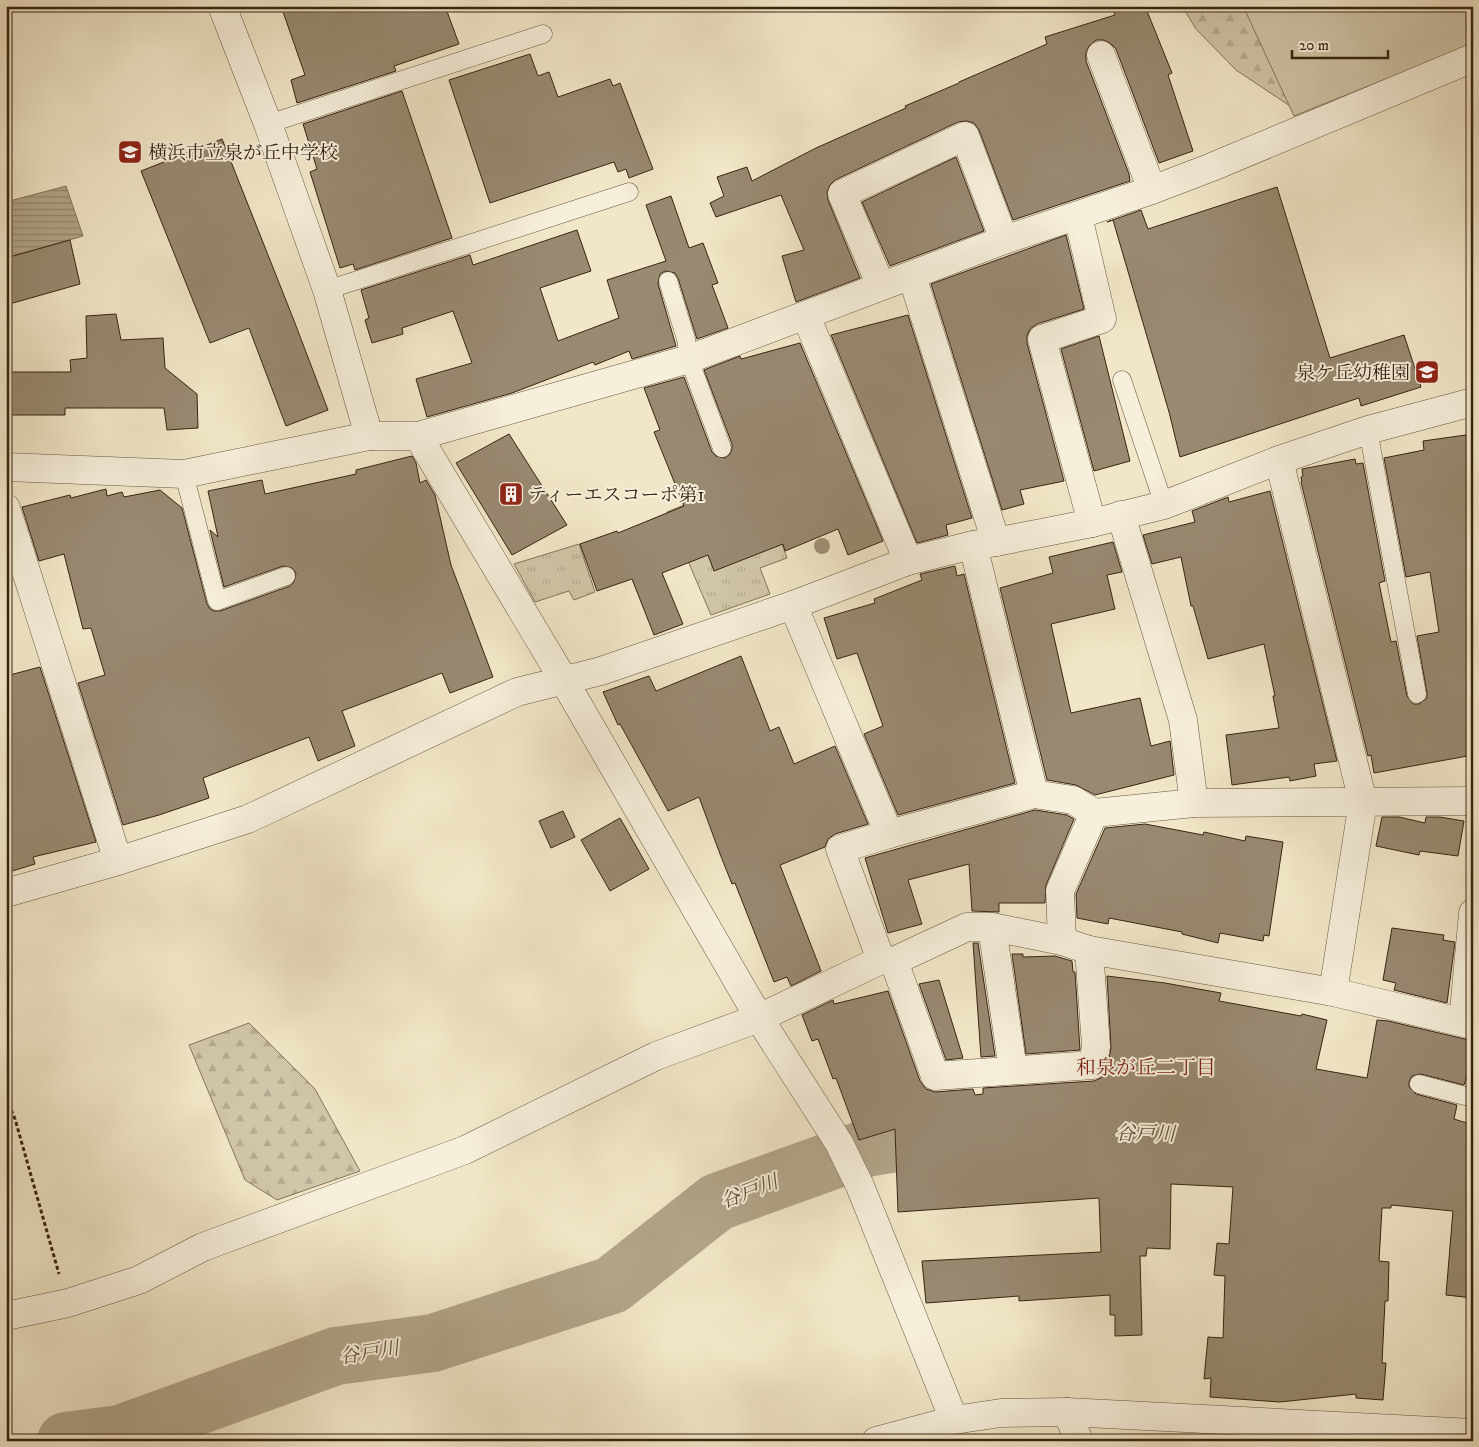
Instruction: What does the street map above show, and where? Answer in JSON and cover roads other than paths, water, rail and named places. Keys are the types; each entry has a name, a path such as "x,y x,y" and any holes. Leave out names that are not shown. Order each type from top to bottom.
{"street":[{"path":"222,6 268,124 327,290 369,436"},
{"path":"1101,55 1152,190"},
{"path":"6,467 184,474 369,436 418,436 689,359 1004,240 1078,216 1212,167 1473,58"},
{"path":"881,286 842,194 965,136 1004,240"},
{"path":"1078,216 1102,319 1042,339 1092,523"},
{"path":"912,276 984,544 1034,794"},
{"path":"806,316 908,561"},
{"path":"6,893 118,861 248,819 518,692 601,671 793,605 908,561 1092,523 1164,505 1279,460 1368,430 1473,402"},
{"path":"418,436 759,1018 840,1143 860,1186 954,1420"},
{"path":"1279,460 1363,802 1333,992"},
{"path":"6,508 118,861"},
{"path":"1122,515 1183,720 1194,803"},
{"path":"793,605 889,834"},
{"path":"1089,950 1096,1046 1093,1065 935,1076 840,849 1034,794 1073,800 1094,813 1194,803 1473,801"},
{"path":"1062,941 1060,891 1094,813"},
{"path":"6,1316 68,1303 139,1280 203,1248 465,1150 656,1056 759,1018 967,927 992,927 1062,941 1089,950 1333,992 1468,1024 1473,913"},
{"path":"992,927 1013,1070"},
{"path":"1067,1412 1079,1441"},
{"path":"876,1441 954,1420 1001,1413 1067,1412 1473,1433"}],"lane":[{"path":"268,124 543,34"},
{"path":"327,290 629,192"},
{"path":"668,281 686,339 689,359 722,448"},
{"path":"1122,380 1164,505"},
{"path":"1368,430 1417,694"},
{"path":"184,474 217,601 286,576"},
{"path":"1419,1084 1473,1098"}],"waterway":[{"name":"谷戸川","path":"66,1441 120,1434 336,1356 433,1343 612,1285 717,1202 867,1148 934,1137 973,1137"}],"place":[{"name":"横浜市立泉が丘中学校","path":"130,152"},
{"name":"泉ケ丘幼稚園","path":"1427,372"},
{"name":"ティーエスコーポ第1","path":"511,494"}],"district":[{"name":"和泉が丘二丁目","path":"1146,1067"}]}
